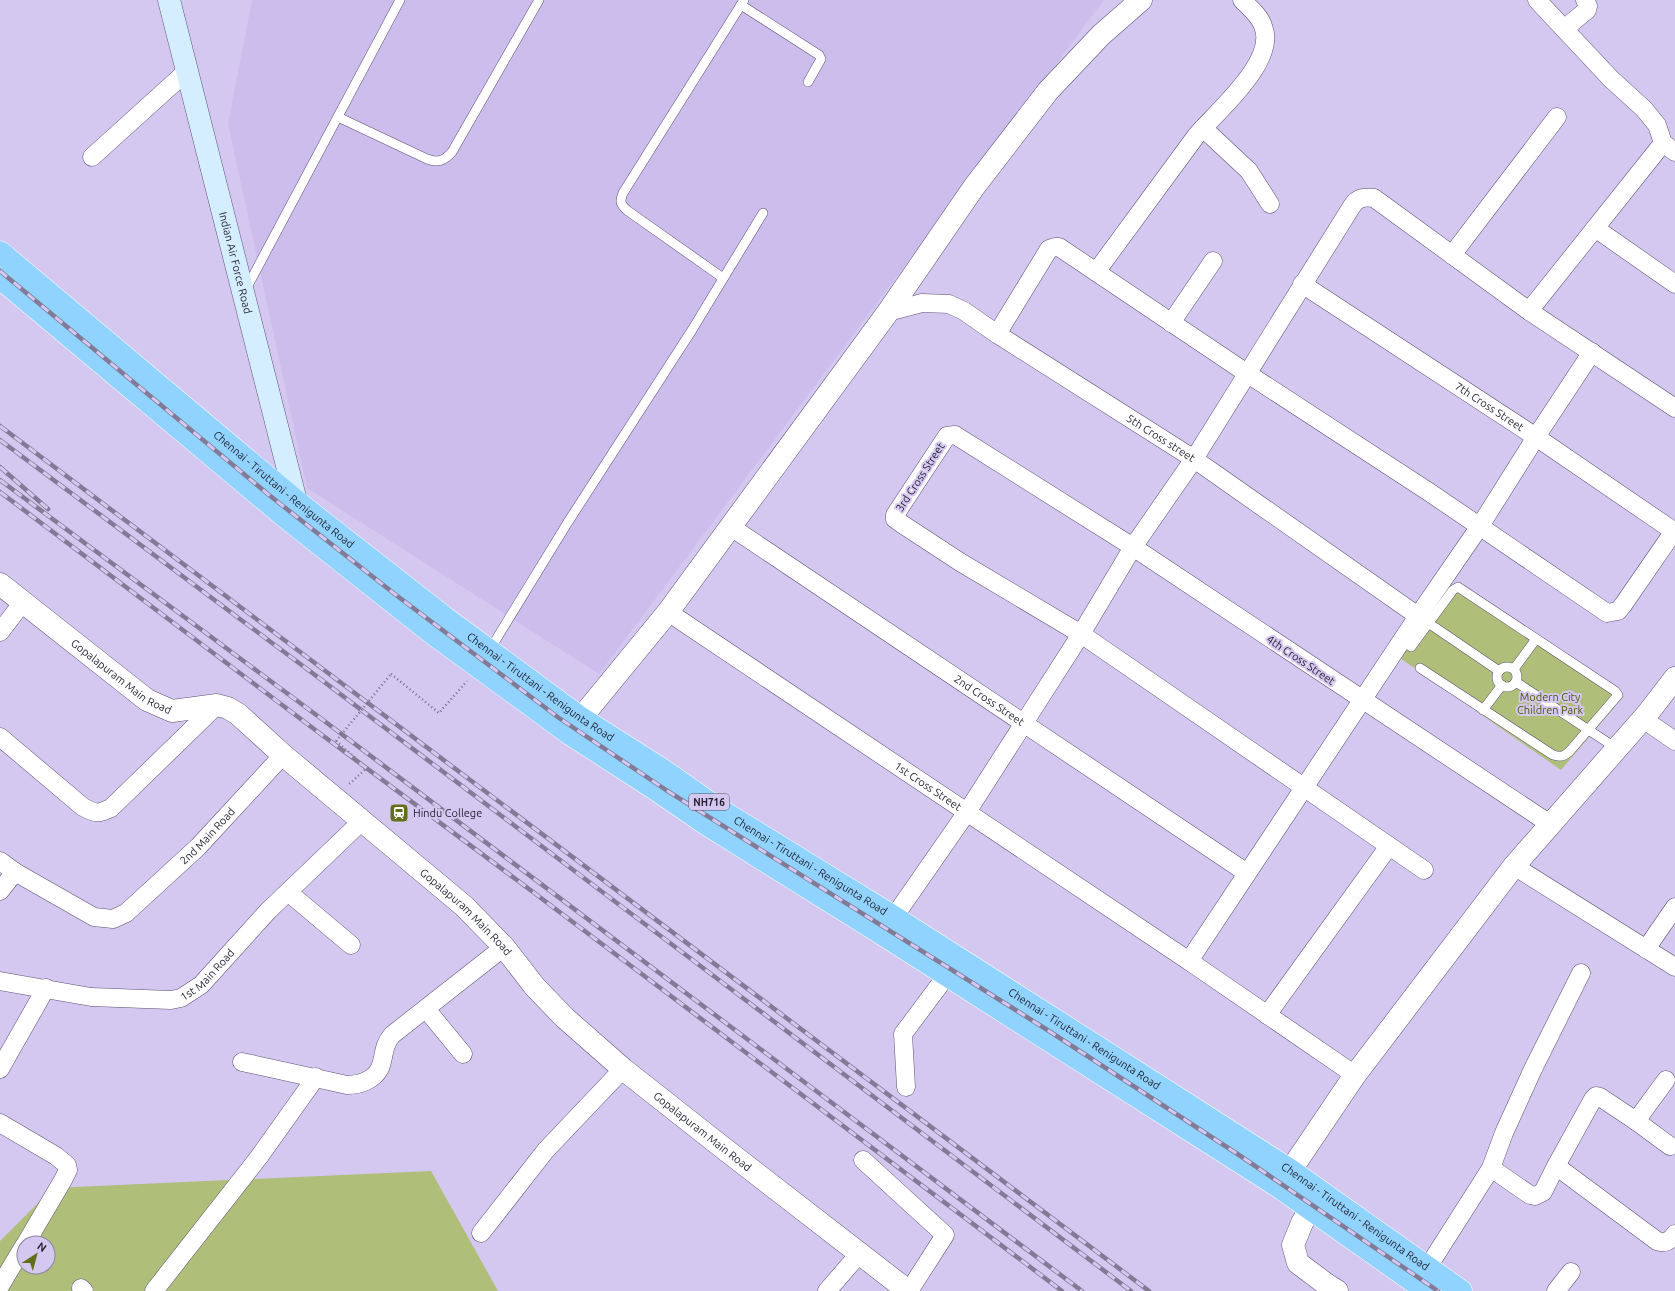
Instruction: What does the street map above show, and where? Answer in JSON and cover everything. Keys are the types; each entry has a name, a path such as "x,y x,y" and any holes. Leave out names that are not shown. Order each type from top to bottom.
{"highway":[{"name":"Chennai - Tiruttani - Renigunta Road","path":"0,252 296,501 438,612 484,659"},
{"name":"Chennai - Tiruttani - Renigunta Road","path":"0,278 296,526 432,633 484,659 576,726 652,787 706,824 888,926 1285,1179 1310,1209 1427,1291"},
{"name":"Chennai - Tiruttani - Renigunta Road","path":"888,926 947,975 1285,1179 1428,1267 1462,1291"}],"main road":[{"name":"Indian Air Force Road","path":"169,0 296,501 296,526"}],"street":[{"path":"576,726 668,612 888,312 974,187 1048,91 1101,35 1141,0"},
{"path":"1096,272 1203,128 1231,100 1250,76 1262,54 1266,37 1263,25 1242,0"},
{"path":"1529,311 1595,228 1669,148 1652,117 1611,79 1537,0"},
{"path":"1564,29 1587,10 1588,6 1585,0"},
{"path":"92,157 187,71"},
{"path":"1452,255 1557,117"},
{"path":"1203,128 1249,171 1270,204"},
{"path":"888,926 967,812 1024,724 1081,634 1132,547 1194,459 1248,374 1302,284 1357,200 1364,197 1374,198 1529,311 1675,408"},
{"path":"1595,228 1675,284"},
{"path":"997,334 1049,249 1059,247 1248,374 1480,526 1607,613 1618,611 1674,532"},
{"path":"1171,322 1213,261"},
{"name":"7th Cross Street","path":"1302,284 1536,437 1674,532"},
{"name":"5th Cross street","path":"888,312 922,303 949,304 964,311 997,334 1194,459 1423,619"},
{"path":"1189,961 1362,700 1423,619 1536,437 1592,352"},
{"name":"3rd Cross Street","path":"1052,495 955,435 951,435 945,439 896,511 896,519 960,562 1081,634"},
{"name":"4th Cross Street","path":"1052,495 1550,824"},
{"name":"2nd Cross Street","path":"731,527 1247,873"},
{"name":"Gopalapuram Main Road","path":"0,584 147,700 172,711 217,705 228,708 238,714 283,755 464,906 504,947 535,987 565,1018 623,1069 722,1148 908,1291"},
{"path":"0,632 23,602"},
{"name":"1st Cross Street","path":"668,612 1189,961 1355,1076"},
{"path":"1081,634 1424,870"},
{"path":"1285,1179 1355,1076 1514,866 1643,718 1675,678"},
{"path":"0,737 83,807 92,812 99,813 111,808 217,705"},
{"path":"1643,718 1675,741"},
{"name":"2nd Main Road","path":"15,872 94,917 113,919 126,913 198,847 283,755"},
{"name":"1st Main Road","path":"0,981 91,997 171,1000 182,998 201,985 288,892 362,821"},
{"path":"1267,1014 1389,846"},
{"path":"0,861 15,872 0,891"},
{"path":"1514,866 1675,967"},
{"path":"288,892 351,945"},
{"path":"1646,949 1675,907"},
{"path":"242,1062 347,1085 358,1085 372,1078 380,1068 386,1042 392,1035 426,1010 504,947"},
{"path":"1428,1267 1490,1168 1533,1069 1581,973"},
{"path":"906,1087 903,1034 947,975"},
{"path":"0,1069 46,988"},
{"path":"426,1010 463,1054"},
{"path":"481,1233 546,1150 623,1069"},
{"path":"154,1291 259,1157 316,1077"},
{"path":"1636,1121 1666,1080"},
{"path":"1490,1168 1530,1195 1535,1196 1543,1192 1596,1096 1636,1121 1670,1146"},
{"path":"0,1123 56,1156 67,1165 68,1170 63,1180 31,1235"},
{"path":"863,1160 946,1235 908,1291"},
{"path":"1556,1166 1657,1241 1666,1242 1675,1234"},
{"path":"1310,1209 1293,1244 1298,1263 1337,1291"},
{"path":"827,1291 860,1253"},
{"path":"0,1286 16,1259"},
{"path":"1556,1291 1571,1272"}],"lane":[{"path":"244,294 400,0"},
{"path":"338,117 434,162 446,159 452,152 539,0"},
{"path":"723,278 628,211 622,206 620,199 742,2 820,55 822,58 808,82"},
{"path":"484,659 572,516 688,336 763,213"},
{"path":"1411,647 1423,619 1453,590 1458,588 1617,693 1618,697 1587,729 1569,752 1558,757 1420,668"},
{"path":"1423,619 1499,671"},
{"path":"1514,669 1536,639"},
{"path":"1506,667 1514,669 1518,676 1516,682 1508,687 1502,685 1497,677 1499,671 1506,667"},
{"path":"1516,682 1616,748"},
{"path":"1483,710 1502,685"}],"path":[{"path":"334,798 368,768 336,741 391,674 439,714 484,659"}],"shaded area":[{"path":"252,0 1104,0 599,674 307,488 228,124"}],"green space":[{"name":"Modern City Children Park","path":"1455,583 1624,696 1561,770 1400,658"},
{"path":"431,1171 498,1291 0,1291 0,1241 53,1188"}],"railway":[{"path":"0,271 269,495 396,595 559,718 666,790 1049,1031 1239,1155 1438,1291"},
{"path":"0,426 1149,1291"},
{"path":"0,440 315,675 1131,1291"},
{"path":"0,467 48,509"},
{"path":"0,480 319,717 1082,1291"},
{"path":"0,492 1062,1291"}],"place":[{"name":"Hindu College","path":"399,813"}]}
